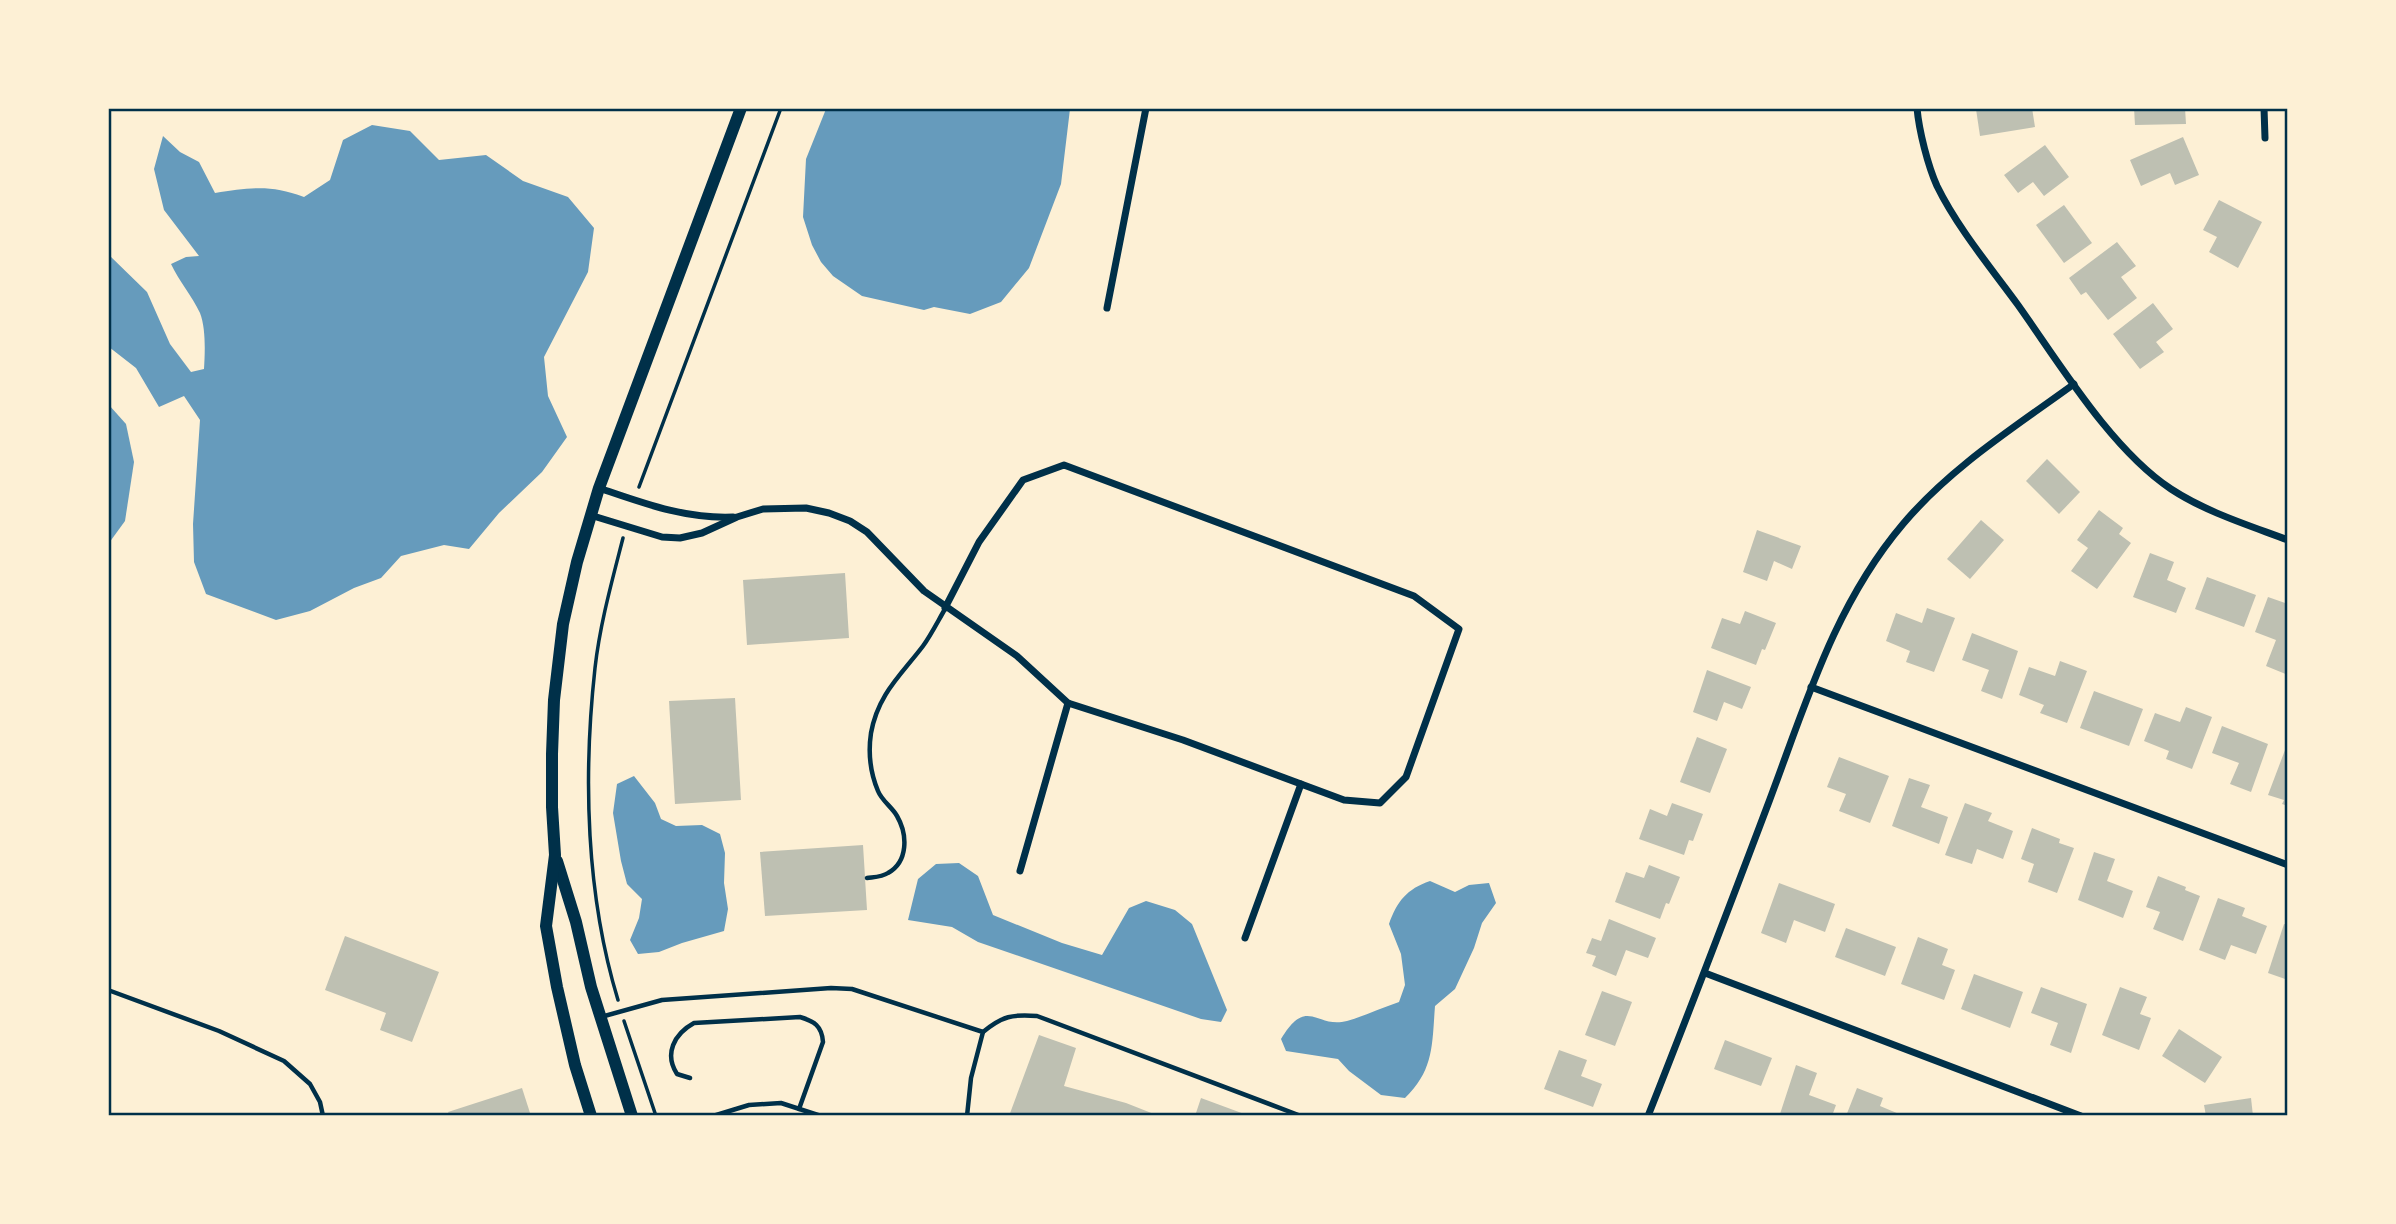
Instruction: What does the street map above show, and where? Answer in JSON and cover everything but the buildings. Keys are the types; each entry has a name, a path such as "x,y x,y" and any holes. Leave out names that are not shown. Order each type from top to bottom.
{"main road":[{"path":"591,1115 575,1065 546,926 555,855 552,807 554,700 563,624 599,488 741,108"},
{"path":"555,855 600,1017 632,1115"}],"street":[{"path":"1107,308 1146,108"},
{"path":"1917,108 1937,185 1969,237 2074,384 2127,451 2170,488 2204,508 2287,540"},
{"path":"2264,108 2266,138"},
{"path":"1648,1115 1811,687 1858,586 1903,524 1952,475 2074,384"},
{"path":"590,515 662,537 680,538 702,533 763,509 806,508 850,521 867,532 901,570 945,608 1017,656 1068,703 1184,740 1344,800 1380,803 1406,777 1460,629 1414,596 1064,465 1023,480 979,542 945,608"},
{"path":"599,488 680,514 710,518 737,517"},
{"path":"1811,687 2287,865"},
{"path":"1020,870 1068,703"},
{"path":"1245,938 1301,784"},
{"path":"1704,973 2081,1115"}],"lane":[{"path":"867,878 886,875 894,869 903,858 905,838 898,817 879,794 869,763 871,732 883,696 923,645 945,608"},
{"path":"600,1017 662,1000 831,988 852,989 983,1032"},
{"path":"108,990 219,1031 284,1061 310,1084 320,1102 323,1115"},
{"path":"967,1115 971,1079 983,1032 998,1020 1018,1015 1037,1016 1301,1115"},
{"path":"690,1078 677,1074 672,1066 670,1053 683,1029 694,1023 800,1017 809,1019 817,1024 822,1032 823,1042 799,1109"},
{"path":"713,1115 749,1105 782,1103 818,1115"}],"path":[{"path":"642,480 782,108"},
{"path":"614,987 598,912 591,852 589,751 595,666 622,541"},
{"path":"629,1035 656,1115"}],"water":[{"path":"826,109 1070,109 1061,184 1029,268 1001,302 970,314 934,307 924,310 862,296 833,276 812,245 803,217 806,159"},
{"path":"372,125 410,131 439,160 486,155 523,181 568,197 594,228 588,272 544,357 548,396 567,437 542,472 499,513 469,549 444,545 401,556 381,578 354,588 310,611 276,620 206,594 194,562 193,524 200,420 184,396 159,407 136,368 109,347 109,255 147,292 170,344 191,372 204,369 205,341 202,319 171,264 186,257 199,256 164,210 154,169 163,136 180,152 199,162 215,193 270,189 304,197 330,180 343,140"},
{"path":"109,405 126,424 134,462 125,521 109,543"},
{"path":"634,776 655,803 661,819 676,826 702,825 720,834 725,853 724,883 728,909 724,931 659,952 638,954 630,940 639,918 642,899 627,884 613,813 617,784"},
{"path":"959,863 978,876 993,915 1062,943 1102,955 1129,908 1146,901 1175,910 1192,924 1227,1010 1221,1022 1201,1019 978,942 952,927 908,920 918,879 936,864"},
{"path":"1430,881 1455,892 1469,885 1489,883 1496,903 1482,923 1455,989 1435,1006 1430,1056 1422,1077 1414,1088 1405,1098 1381,1095 1349,1071 1338,1059 1286,1051 1281,1039 1298,1019 1312,1016 1327,1021 1347,1021 1399,1002 1405,985 1401,954 1389,924 1404,897"}]}
